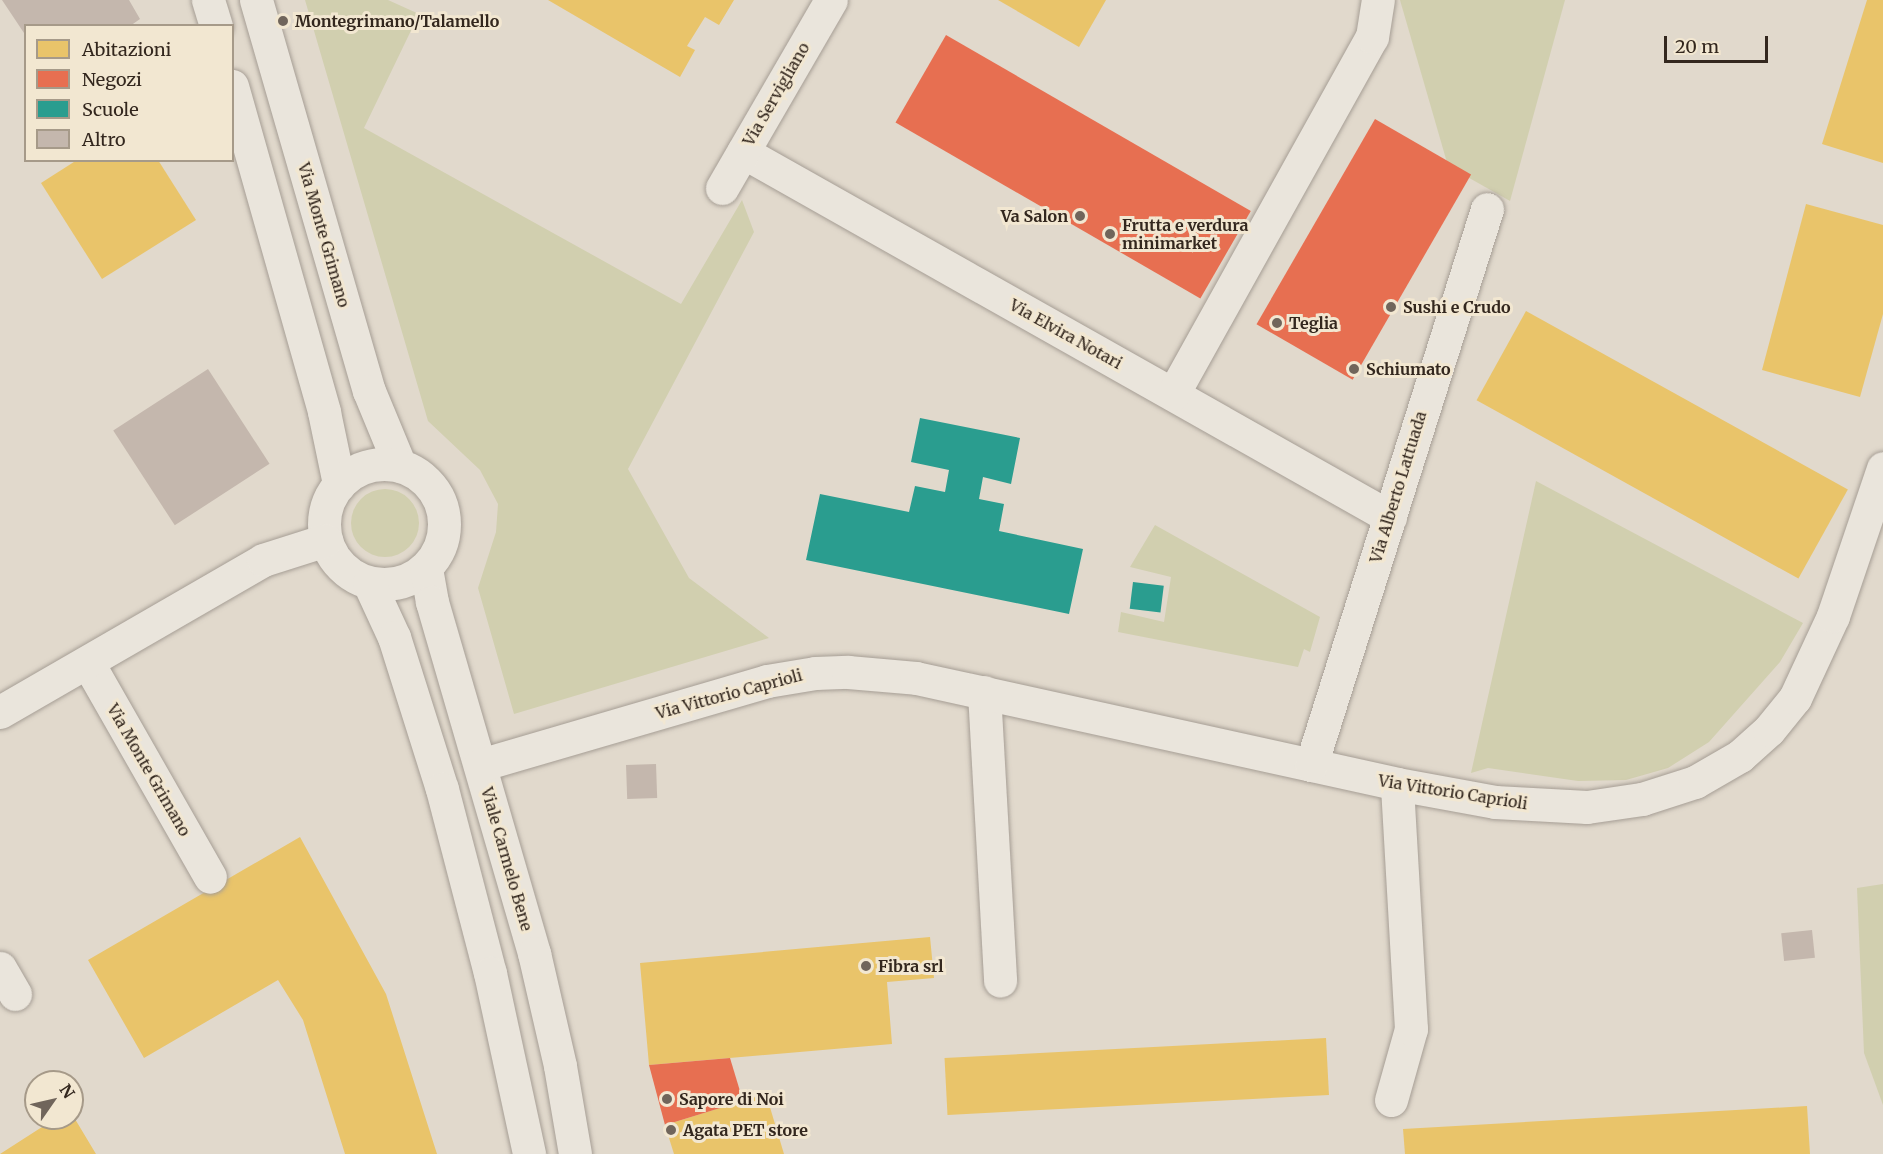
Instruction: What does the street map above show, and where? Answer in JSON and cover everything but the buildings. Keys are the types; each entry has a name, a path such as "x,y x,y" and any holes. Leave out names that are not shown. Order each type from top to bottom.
{"street":[{"path":"208,0 215,24"},
{"name":"Via Monte Grimano","path":"256,0 369,391 400,466"},
{"name":"Via Servigliano","path":"722,188 831,0"},
{"path":"1173,394 1372,37 1378,0"},
{"path":"234,93 324,412 339,484"},
{"name":"Via Elvira Notari","path":"743,152 1390,517"},
{"name":"Via Alberto Lattuada","path":"1311,765 1487,209"},
{"path":"374,465 400,466 430,485 444,518 438,553 426,567 400,583 369,583 342,567 326,540 324,519 329,500 339,484 374,465"},
{"name":"Via Vittorio Caprioli","path":"480,765 800,675 832,671 899,675 1397,784 1495,802 1587,807 1668,792 1724,766 1758,742 1803,685 1833,615 1883,468"},
{"path":"0,712 263,560 326,540"},
{"name":"Viale Carmelo Bene","path":"426,567 432,602 534,953 560,1066 575,1154"},
{"path":"369,583 394,637 442,789 490,973 529,1154"},
{"name":"Via Monte Grimano","path":"88,663 210,877"},
{"path":"984,692 1000,981"},
{"path":"1391,1100 1412,1029 1397,784"}],"shaded area":[{"path":"305,0 388,0 419,14 364,128 681,304 742,200 754,232 628,469 689,578 769,638 514,714 478,588 496,532 498,504 480,470 428,421"},
{"path":"1400,0 1565,0 1510,201 1448,166"},
{"path":"1536,481 1803,623 1780,662 1709,742 1668,768 1626,780 1578,781 1488,768 1471,773"},
{"path":"385,489 398,491 409,499 417,510 419,523 417,536 409,547 398,555 385,557 372,555 361,547 353,536 351,523 353,510 361,499 372,491"},
{"path":"1155,525 1320,617 1310,652 1304,649 1298,667 1118,632 1121,612 1164,622 1171,577 1130,567"},
{"path":"1883,884 1883,1105 1864,1053 1857,888"}],"place":[{"name":"Montegrimano/Talamello","path":"283,21"},
{"name":"Va Salon","path":"1080,216"},
{"name":"Frutta e verdura minimarket","path":"1110,234"},
{"name":"Sushi e Crudo","path":"1391,307"},
{"name":"Teglia","path":"1277,323"},
{"name":"Schiumato","path":"1354,369"},
{"name":"Fibra srl","path":"866,966"},
{"name":"Sapore di Noi","path":"667,1099"},
{"name":"Agata PET store","path":"671,1130"}]}
